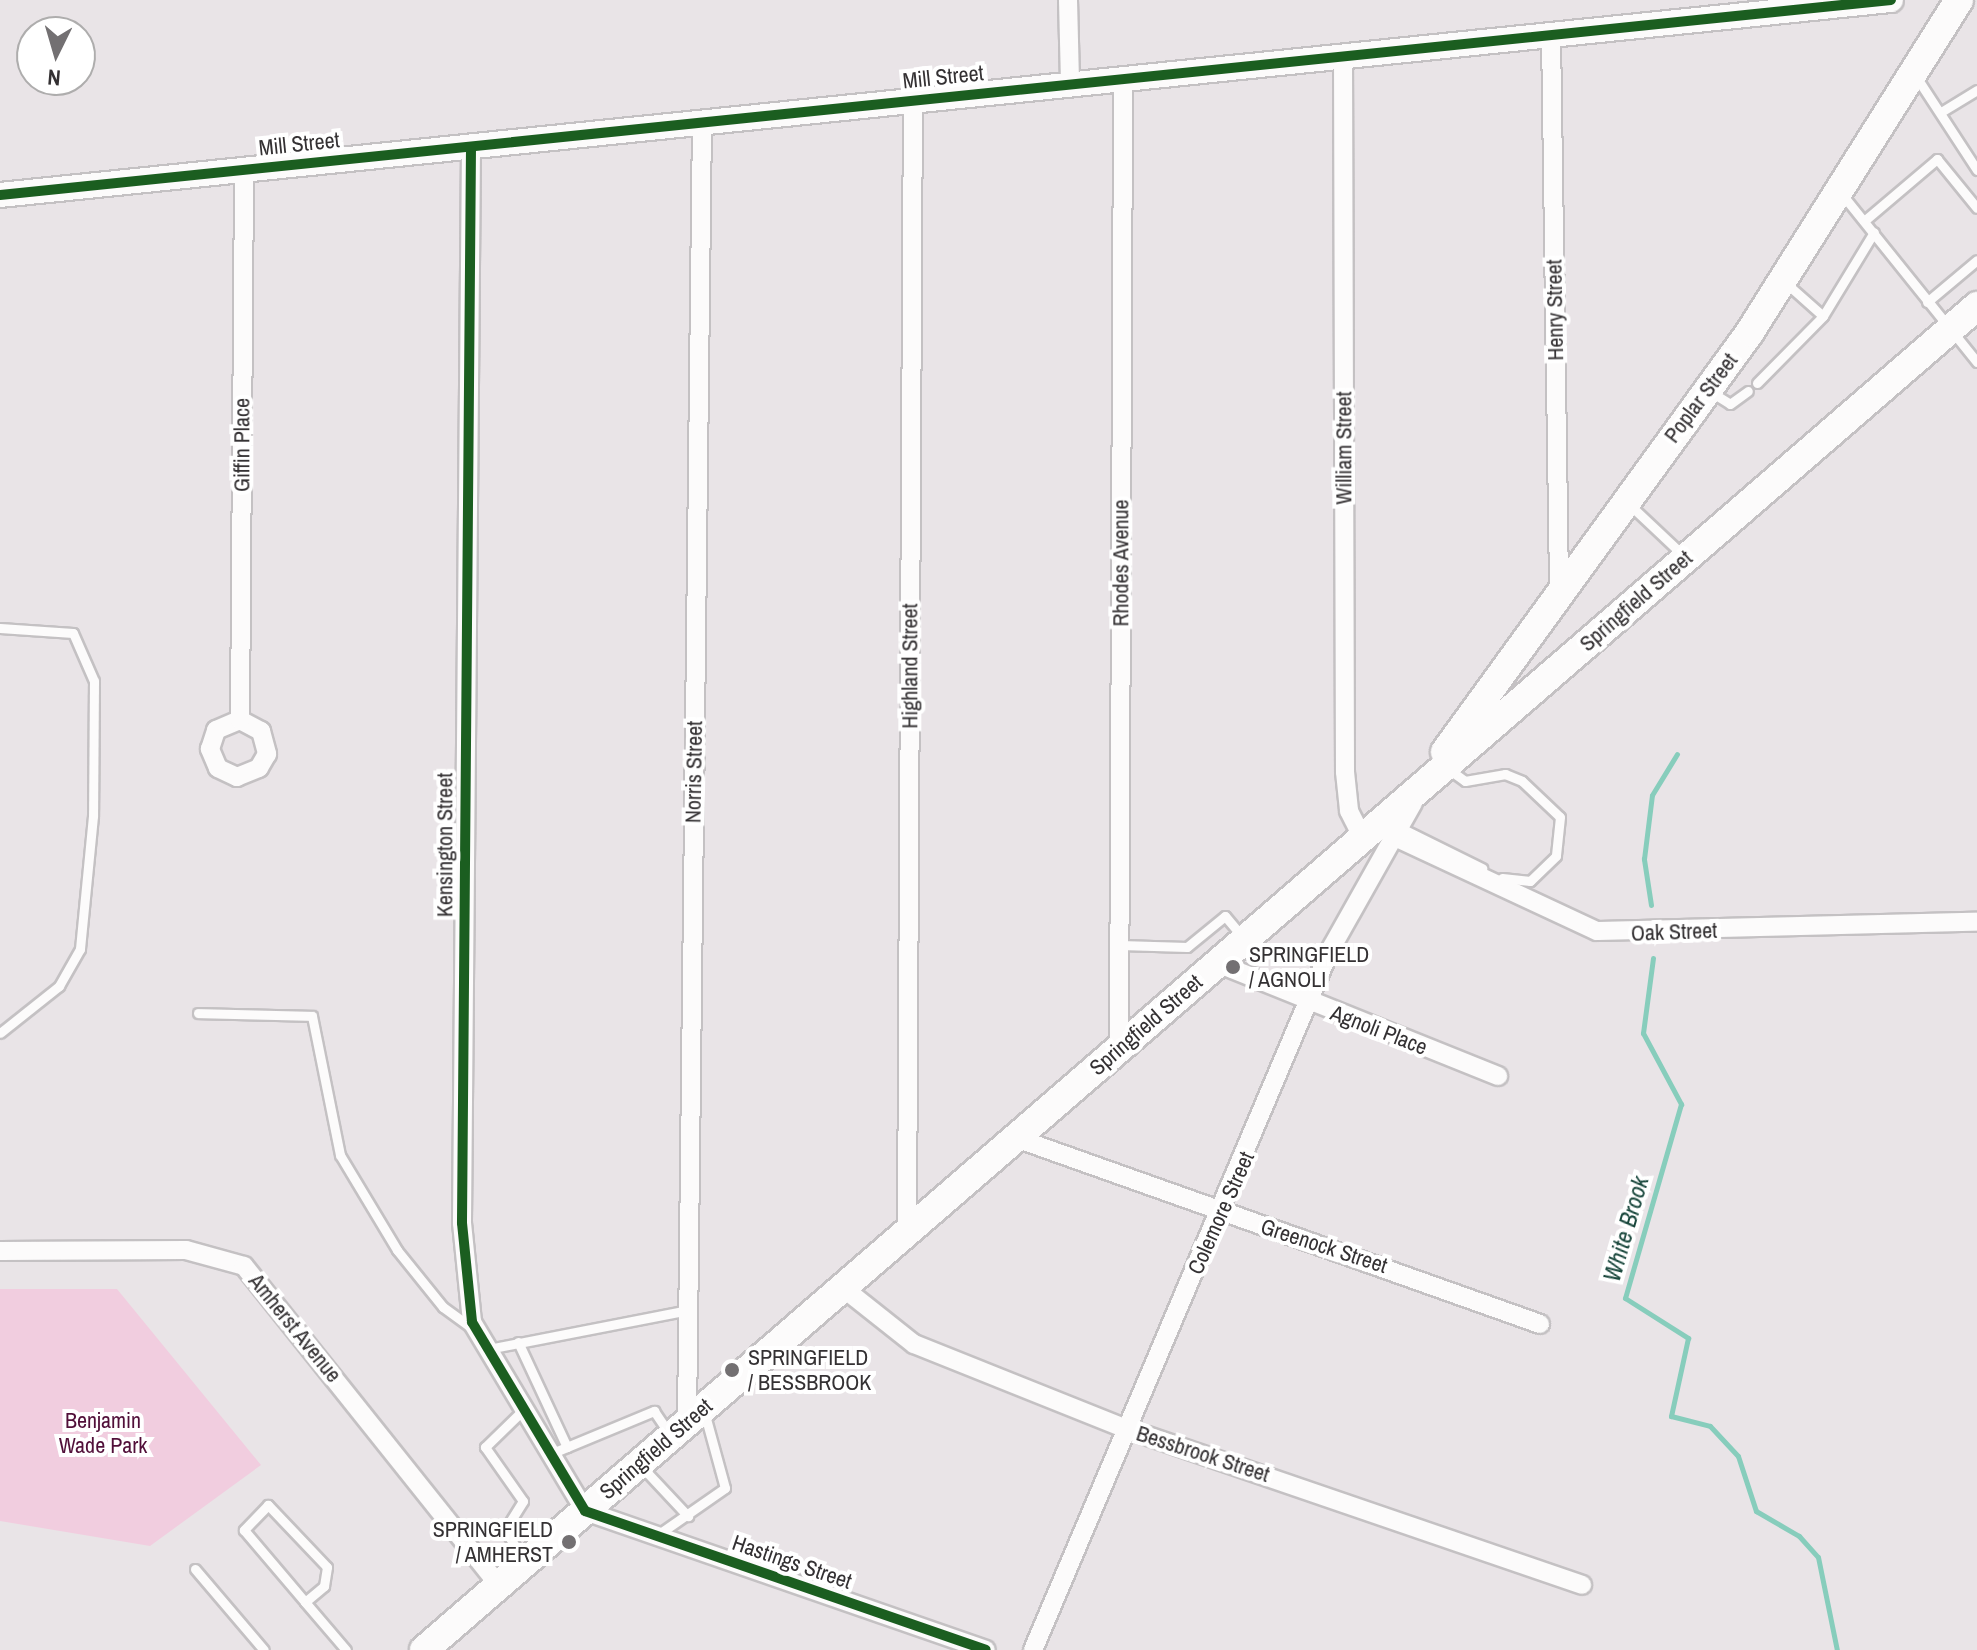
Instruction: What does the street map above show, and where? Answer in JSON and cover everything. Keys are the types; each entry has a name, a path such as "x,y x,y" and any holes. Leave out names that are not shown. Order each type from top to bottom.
{"main road":[{"name":"Poplar Street","path":"1434,774 1559,588 1708,390 1784,281 1959,0"},
{"name":"Springfield Street","path":"424,1650 1977,306"}],"street":[{"path":"1068,0 1070,84"},
{"name":"Mill Street","path":"0,195 1891,0"},
{"name":"Henry Street","path":"1551,33 1559,588"},
{"name":"William Street","path":"1343,55 1345,772 1349,811 1362,837"},
{"name":"Rhodes Avenue","path":"1119,1048 1123,78"},
{"name":"Highland Street","path":"907,1231 913,101"},
{"name":"Norris Street","path":"687,1422 702,123"},
{"name":"Kensington Street","path":"471,147 462,1234 475,1331 520,1413 585,1511"},
{"name":"Giffin Place","path":"240,720 244,170"},
{"name":"Colemore Street","path":"1033,1650 1308,1003 1396,832 1434,774"},
{"name":"Oak Street","path":"1396,832 1597,931 1977,922"},
{"name":"Agnoli Place","path":"1217,963 1308,1003 1498,1076"},
{"name":"Greenock Street","path":"1016,1138 1540,1324"},
{"name":"Amherst Avenue","path":"0,1251 186,1250 244,1266 499,1585"},
{"name":"Bessbrook Street","path":"842,1287 914,1344 1127,1429 1582,1585"},
{"name":"Hastings Street","path":"585,1511 986,1650"}],"lane":[{"path":"1912,72 1941,112 1951,139 1977,170"},
{"path":"1941,112 1977,90"},
{"path":"1864,221 1937,159 1977,208"},
{"path":"1841,192 1949,331 1977,362"},
{"path":"1757,383 1823,316 1874,232"},
{"path":"1927,302 1977,260"},
{"path":"1784,281 1823,316"},
{"path":"1708,390 1730,404 1748,391"},
{"path":"1625,499 1686,558"},
{"path":"0,628 73,633 94,681 93,816 80,949 59,986 0,1033"},
{"path":"1396,832 1512,882 1530,881 1556,856 1560,817 1522,781 1505,774 1465,781 1434,774"},
{"path":"1120,945 1187,947 1225,916 1244,939"},
{"path":"198,1013 312,1016 345,1166 397,1250 443,1307 475,1331"},
{"path":"484,1350 689,1310"},
{"path":"518,1342 567,1447"},
{"path":"547,1455 654,1411 687,1422 725,1488 656,1536"},
{"path":"520,1413 485,1447 523,1501 505,1530 525,1562"},
{"path":"638,1464 688,1516"},
{"path":"305,1602 324,1586 327,1567 268,1505 244,1530 305,1602 346,1650"},
{"path":"195,1569 264,1650"}],"green space":[{"name":"Benjamin Wade Park","path":"0,1289 117,1289 261,1465 150,1546 0,1521"}],"waterway":[{"name":"White Brook","path":"1651,905 1644,859 1652,795 1677,754"},
{"name":"White Brook","path":"1653,958 1643,1033 1681,1104 1625,1298 1688,1338 1671,1416 1710,1426 1738,1456 1756,1511 1799,1536 1818,1557 1837,1650"}],"cycle path":[{"path":"0,195 1891,0"},
{"path":"471,147 462,1223 472,1322 585,1511 986,1650"}],"place":[{"name":"SPRINGFIELD / AGNOLI","path":"1233,967"},
{"name":"SPRINGFIELD / BESSBROOK","path":"732,1370"},
{"name":"SPRINGFIELD / AMHERST","path":"569,1542"}]}
